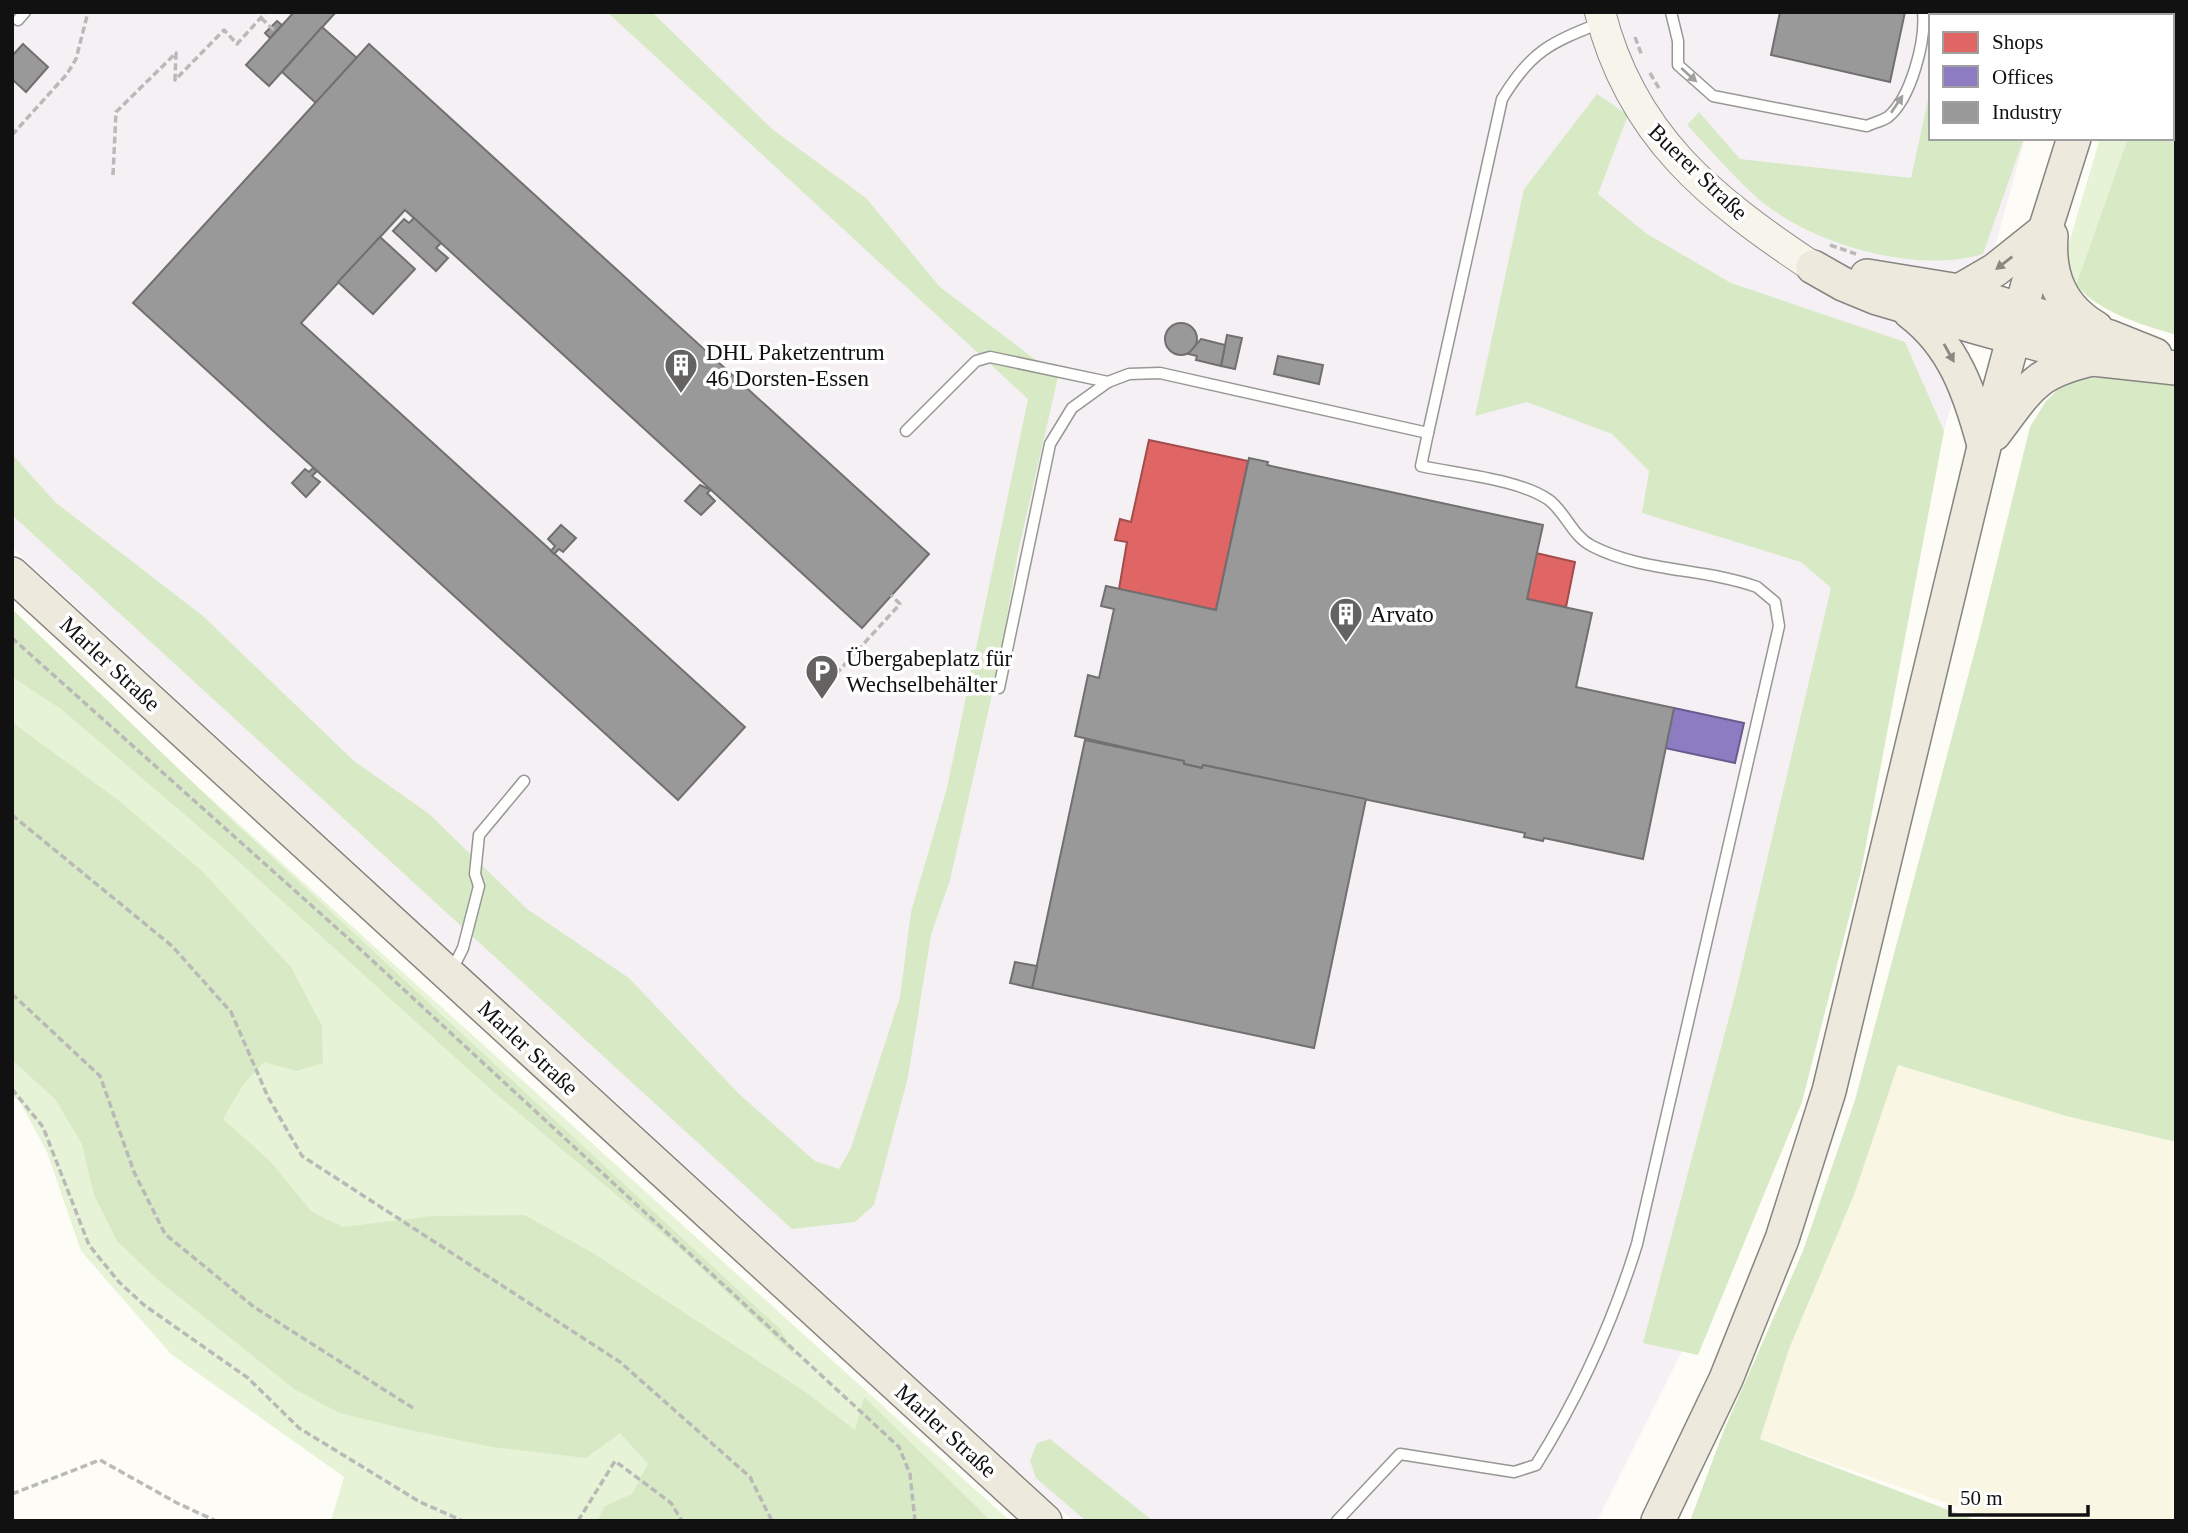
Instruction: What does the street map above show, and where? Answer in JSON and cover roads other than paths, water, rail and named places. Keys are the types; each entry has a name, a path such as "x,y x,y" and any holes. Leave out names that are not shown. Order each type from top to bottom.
{"main road":[{"path":"1658,1521 1726,1379 1778,1251 1829,1091 1984,447 2017,323 2073,140"},
{"path":"2056,197 2049,261 2056,287 2102,348"},
{"path":"1959,291 1995,270 2045,230"},
{"path":"1821,256 1959,291 2017,323"},
{"path":"1821,256 1843,284 1902,305 2017,323 2176,366"},
{"path":"1902,305 1942,340 1972,400 1984,447"},
{"path":"1984,447 2037,380 2102,348"},
{"name":"Marler Straße","path":"12,574 1045,1521"}],"street":[{"name":"Buerer Straße","path":"1601,17 1631,96 1646,122 1667,148 1741,216 1821,256"}],"lane":[{"path":"1671,12 1678,41 1678,65 1713,96 1867,126 1888,117 1912,78 1925,29 1923,12"},
{"path":"1338,1521 1400,1454 1514,1472 1536,1465 1590,1369 1623,1292 1637,1244 1779,626 1775,602 1757,587 1617,556 1590,545 1558,508 1535,491 1421,466 1502,99 1532,57 1601,17"},
{"path":"906,431 976,361 990,357 1108,382"},
{"path":"999,688 1050,444 1072,408 1108,382 1129,374 1160,373 1428,433"},
{"path":"450,976 463,948 479,886 475,874 479,835 524,781"}],"place":[{"name":"DHL Paketzentrum 46 Dorsten-Essen","path":"681,395"},
{"name":"Arvato","path":"1346,644"},
{"name":"Übergabeplatz für Wechselbehälter","path":"822,701"}]}
